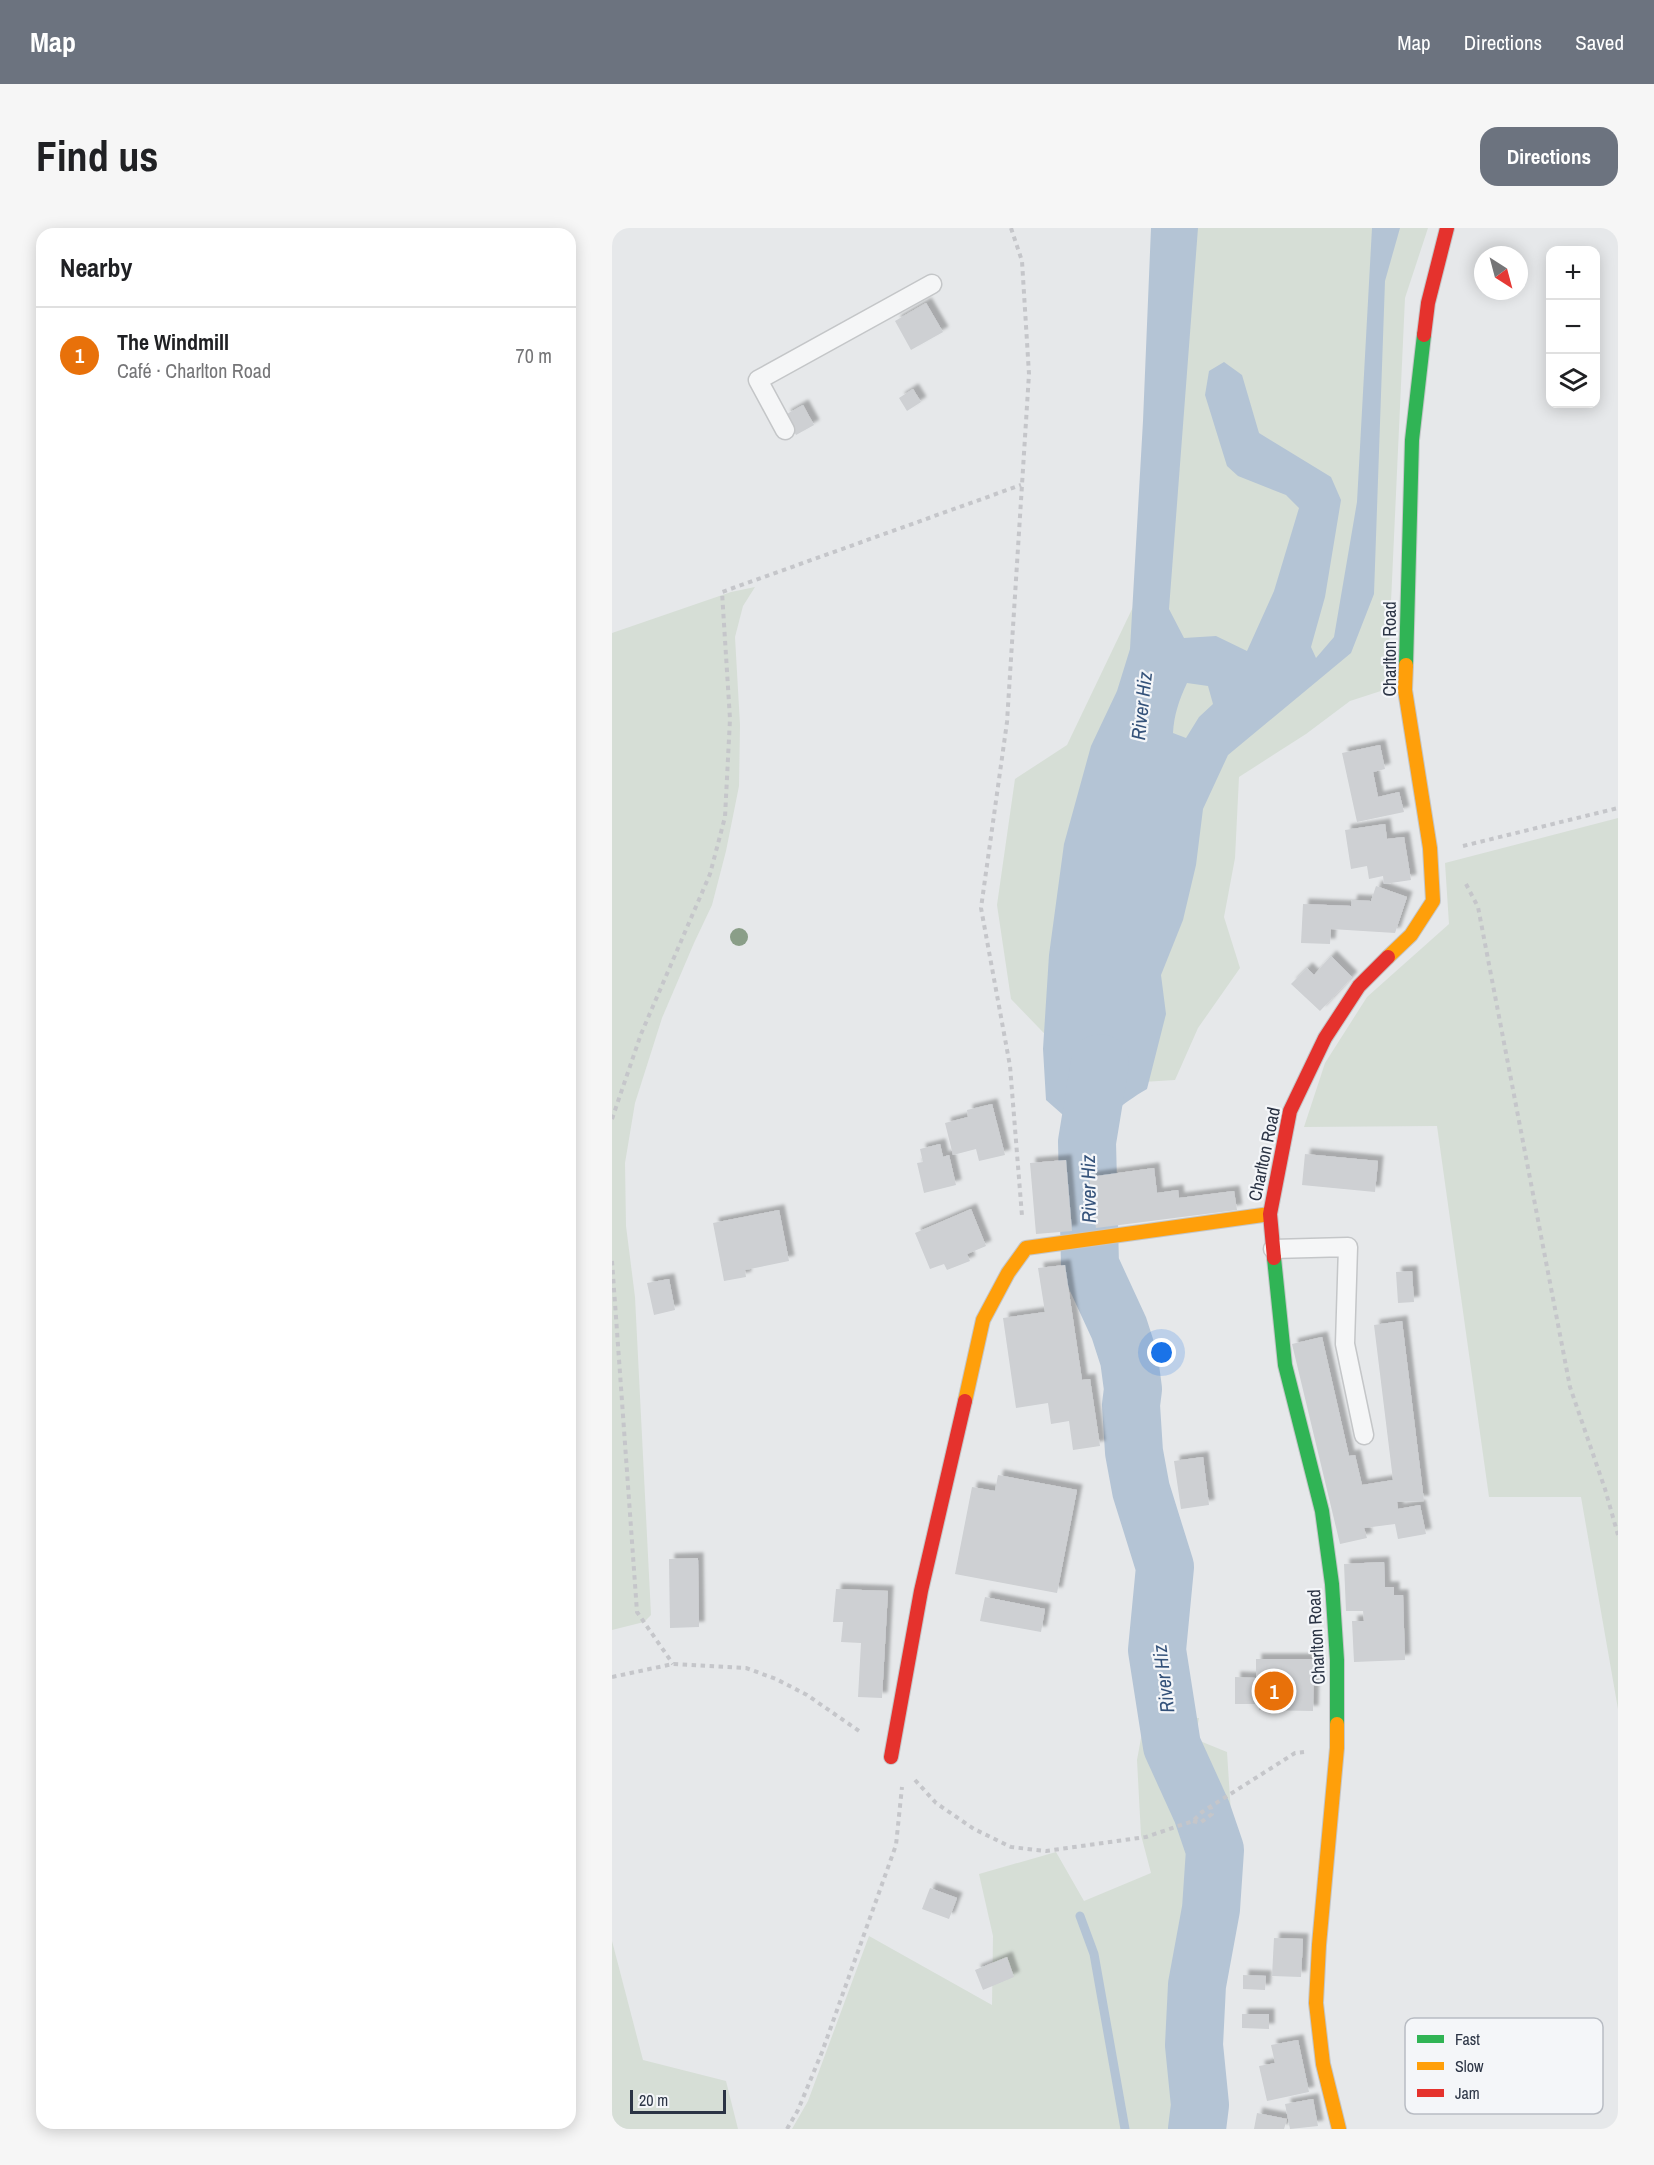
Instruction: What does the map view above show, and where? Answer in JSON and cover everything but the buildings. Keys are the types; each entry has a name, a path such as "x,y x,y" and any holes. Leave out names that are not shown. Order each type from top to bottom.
{"street":[{"name":"Charlton Road","path":"1339,2129 1323,2064 1316,2003 1337,1748 1337,1660 1332,1584 1322,1511 1285,1365 1270,1215 1290,1111 1325,1038 1359,986 1411,935 1433,901 1430,848 1405,690 1412,440 1428,303 1447,228"},
{"path":"891,1757 921,1592 983,1320 1008,1273 1026,1248 1270,1215"}],"lane":[{"path":"785,430 758,380 932,284"},
{"path":"1273,1249 1348,1247 1345,1344 1364,1436"}],"path":[{"path":"1011,228 1022,261 1029,374 1007,722 981,908 1010,1066 1026,1248"},
{"path":"612,1119 641,1034 710,874 725,817 730,719 722,592 1022,485"},
{"path":"1430,848 1444,844 1464,846 1618,808"},
{"path":"1464,879 1478,907 1570,1387 1605,1489 1618,1535"},
{"path":"612,1261 637,1612 673,1664"},
{"path":"612,1677 673,1664 746,1668 776,1679 807,1695 864,1734 904,1769 936,1803 974,1829 1011,1847 1046,1851 1146,1838 1193,1821 1202,1812 1295,1753 1337,1748"},
{"path":"787,2129 798,2110 822,2052 896,1845 904,1769"}],"shaded area":[{"path":"1168,228 1428,228 1405,298 1387,689 1350,701 1306,734 1239,777 1235,858 1224,917 1240,968 1198,1028 1175,1080 1094,1085 1011,999 997,905 1015,779 1067,745 1133,607"},
{"path":"755,587 743,606 735,637 740,725 739,786 726,851 712,905 662,1018 635,1103 625,1163 626,1226 635,1297 651,1615 644,1622 612,1630 612,633 731,592"},
{"path":"1618,818 1618,1709 1581,1497 1489,1497 1437,1126 1304,1127 1325,1063 1367,997 1449,924 1445,863"},
{"path":"1169,1693 1173,1718 1199,1718 1195,1739 1227,1752 1235,1875 1209,2129 792,2129 808,2101 869,1936 992,2005 993,1936 979,1874 1056,1852 1084,1901 1151,1873 1141,1835 1137,1760 1148,1700"},
{"path":"612,1941 643,2060 726,2081 738,2129 612,2129"}],"water":[{"path":"1151,228 1198,228 1169,609 1184,638 1216,636 1247,651 1274,591 1299,508 1286,495 1238,476 1227,466 1205,395 1209,371 1224,362 1242,375 1259,433 1331,477 1341,500 1325,597 1311,647 1316,658 1334,637 1357,502 1372,228 1400,228 1385,281 1374,594 1351,653 1228,755 1203,809 1196,865 1183,920 1161,975 1166,1014 1147,1089 1114,1112 1087,1142 1071,1122 1046,1100 1043,1049 1049,955 1064,844 1091,746 1117,691 1130,649","holes":["1187,683 1208,686 1213,704 1199,717 1186,738 1173,733 1177,708"]}],"waterway":[{"name":"River Hiz","path":"1100,1063 1087,1142 1090,1265 1119,1328 1129,1359 1133,1389 1131,1405 1134,1452 1141,1490 1165,1567 1157,1650 1172,1746 1202,1812 1215,1850 1211,1909 1197,1985 1194,2045 1200,2105 1197,2129"},
{"path":"1080,1916 1094,1954 1125,2129"}],"traffic: fast":[{"path":"1406,665 1412,440 1424,335"},
{"path":"1274,1258 1285,1365 1322,1511 1332,1584 1337,1660 1337,1724"}],"traffic: slow":[{"path":"1388,957 1411,935 1433,901 1430,848 1405,690 1406,665"},
{"path":"965,1401 983,1320 1008,1273 1026,1248 1270,1214"},
{"path":"1337,1724 1337,1748 1316,2003 1323,2064 1339,2129"}],"traffic: jam":[{"path":"1424,335 1428,303 1447,228"},
{"path":"1274,1258 1270,1214 1290,1111 1325,1038 1359,986 1388,957"},
{"path":"891,1757 921,1591 965,1401"}],"place":[{"name":"The Windmill","path":"1274,1691"}]}
